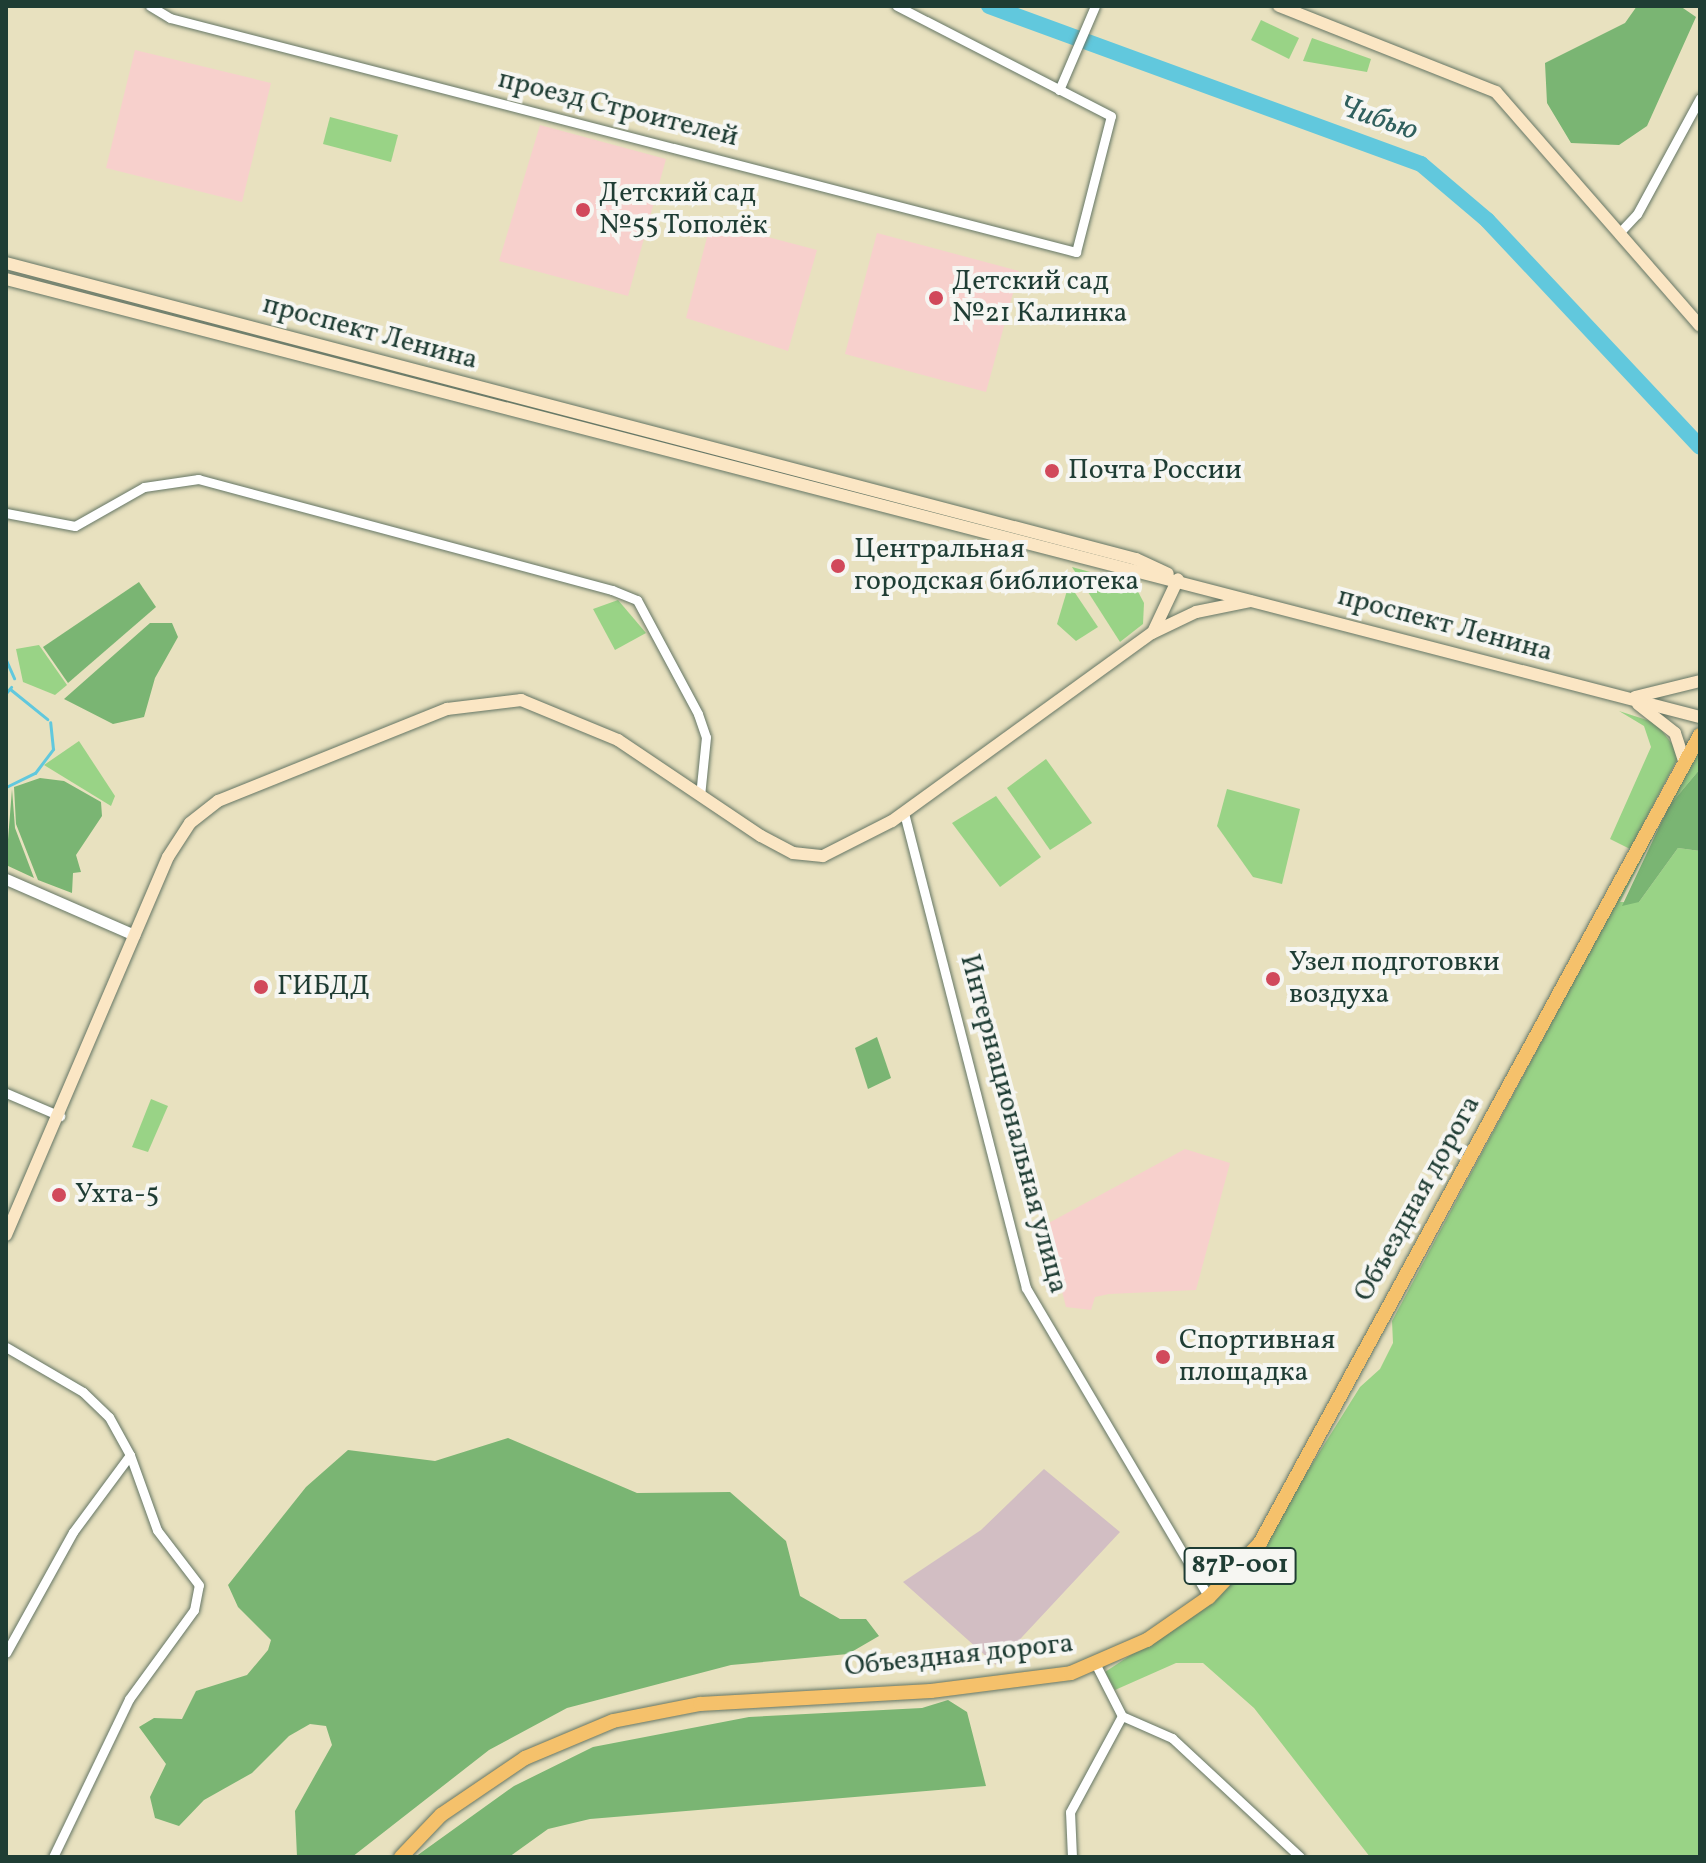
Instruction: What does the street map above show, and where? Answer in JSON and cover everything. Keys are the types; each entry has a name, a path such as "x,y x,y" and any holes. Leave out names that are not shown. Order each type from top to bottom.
{"main road":[{"path":"1279,6 1496,92 1700,326"},
{"name":"проспект Ленина","path":"6,263 1136,559 1178,579"},
{"name":"проспект Ленина","path":"6,279 1131,575 1178,579 1700,717"},
{"path":"717,466 721,450"},
{"path":"1152,633 1178,579"},
{"path":"6,1235 60,1116 168,857 190,823 218,801 447,709 491,700 546,705 618,740 700,796 793,853 823,856 904,813 1152,633 1196,612 1257,600"},
{"path":"1628,698 1700,681"},
{"path":"1628,698 1675,733 1685,763"},
{"name":"87Р-001","path":"1685,763 1700,735"},
{"name":"Объездная дорога","path":"401,1857 441,1815 525,1758 613,1721 700,1704 1023,1681 1096,1665 1209,1597 1260,1543 1685,763"}],"street":[{"name":"проезд Строителей","path":"150,6 170,18 1076,252 1094,196 1111,116 1059,90"},
{"path":"897,6 1059,90 1095,6"},
{"path":"1620,232 1637,214 1700,98"},
{"path":"6,513 75,526 144,487 198,479 612,590 637,600 698,714 706,737 700,796"},
{"name":"Интернациональная улица","path":"904,813 1026,1288 1209,1597"},
{"path":"6,879 134,935"},
{"path":"6,1093 60,1116"},
{"path":"6,1347 83,1392 124,1438 157,1530 199,1585 194,1610 129,1699 53,1857"},
{"path":"6,1653 73,1532 130,1455"},
{"path":"1096,1665 1122,1716 1172,1738 1300,1857"},
{"path":"1072,1857 1070,1812 1122,1716"}],"shaded area":[{"path":"135,50 271,83 242,202 106,168"},
{"name":"Детский сад №55 Тополёк","path":"540,125 666,159 628,296 499,261"},
{"path":"711,222 817,250 788,351 686,318"},
{"name":"Детский сад №21 Калинка","path":"877,233 1019,271 986,392 845,354"},
{"path":"1185,1149 1230,1163 1196,1290 1109,1294 1095,1297 1091,1310 1066,1307 1045,1225"},
{"path":"1044,1469 1120,1532 996,1665 903,1582 981,1530"}],"green space":[{"path":"1637,6 1680,6 1696,17 1647,126 1619,145 1571,143 1547,103 1545,63 1625,23"},
{"path":"1261,20 1299,38 1289,59 1251,40"},
{"path":"1312,38 1371,59 1367,72 1303,61"},
{"path":"330,117 398,135 391,162 323,144"},
{"path":"1072,567 1134,584 1144,603 1143,624 1120,642"},
{"path":"139,582 156,607 68,683 43,647"},
{"path":"1069,584 1098,627 1076,641 1057,624"},
{"path":"618,600 646,633 615,650 593,609"},
{"path":"150,623 172,623 178,637 155,678 144,717 113,724 64,699"},
{"path":"39,645 67,685 55,695 23,682 16,649"},
{"path":"1619,711 1656,723 1680,754 1630,849 1610,839 1651,747 1644,726"},
{"path":"79,741 115,796 111,806 44,765"},
{"path":"1700,745 1700,769 1669,806 1620,902 1639,902 1678,848 1700,851 1700,1857 1370,1857 1254,1708 1203,1663 1176,1663 1115,1690 1105,1672 1219,1597 1266,1538 1360,1387 1380,1369 1393,1343 1392,1321"},
{"path":"1046,759 1092,823 1050,850 1007,788"},
{"path":"1700,769 1700,851 1678,848 1639,902 1622,906 1669,806"},
{"path":"40,778 64,781 101,802 102,816 76,855 81,872 73,873 72,893 38,880 16,824 14,787"},
{"path":"12,789 15,828 34,878 6,865"},
{"path":"1227,789 1300,809 1282,884 1253,877 1217,826"},
{"path":"996,796 1041,857 1000,887 952,823"},
{"path":"877,1037 891,1078 868,1089 855,1048"},
{"path":"151,1099 168,1106 148,1152 132,1147"},
{"path":"508,1438 637,1493 730,1492 786,1541 800,1596 840,1619 866,1619 879,1636 848,1654 731,1665 567,1708 489,1750 352,1857 297,1857 295,1811 332,1745 326,1726 310,1724 289,1736 252,1773 204,1800 179,1826 155,1818 150,1797 166,1764 139,1727 154,1718 182,1719 196,1691 247,1675 268,1650 271,1640 238,1607 228,1585 306,1487 348,1450 435,1461"},
{"path":"948,1700 967,1712 986,1786 590,1819 548,1829 509,1857 415,1857 514,1786 593,1747 749,1717 922,1708"}],"waterway":[{"name":"Чибью","path":"989,6 1421,164 1487,220 1700,447"},
{"path":"6,660 14,678"},
{"path":"6,693 11,687"},
{"path":"10,689 47,719"},
{"path":"6,787 35,773 53,749 50,722"}],"place":[{"name":"Детский сад №55 Тополёк","path":"583,210"},
{"name":"Детский сад №21 Калинка","path":"936,298"},
{"name":"Почта России","path":"1052,471"},
{"name":"Центральная городская библиотека","path":"838,566"},
{"name":"Узел подготовки воздуха","path":"1273,979"},
{"name":"ГИБДД","path":"261,987"},
{"name":"Ухта-5","path":"59,1195"},
{"name":"Спортивная площадка","path":"1163,1357"}]}
